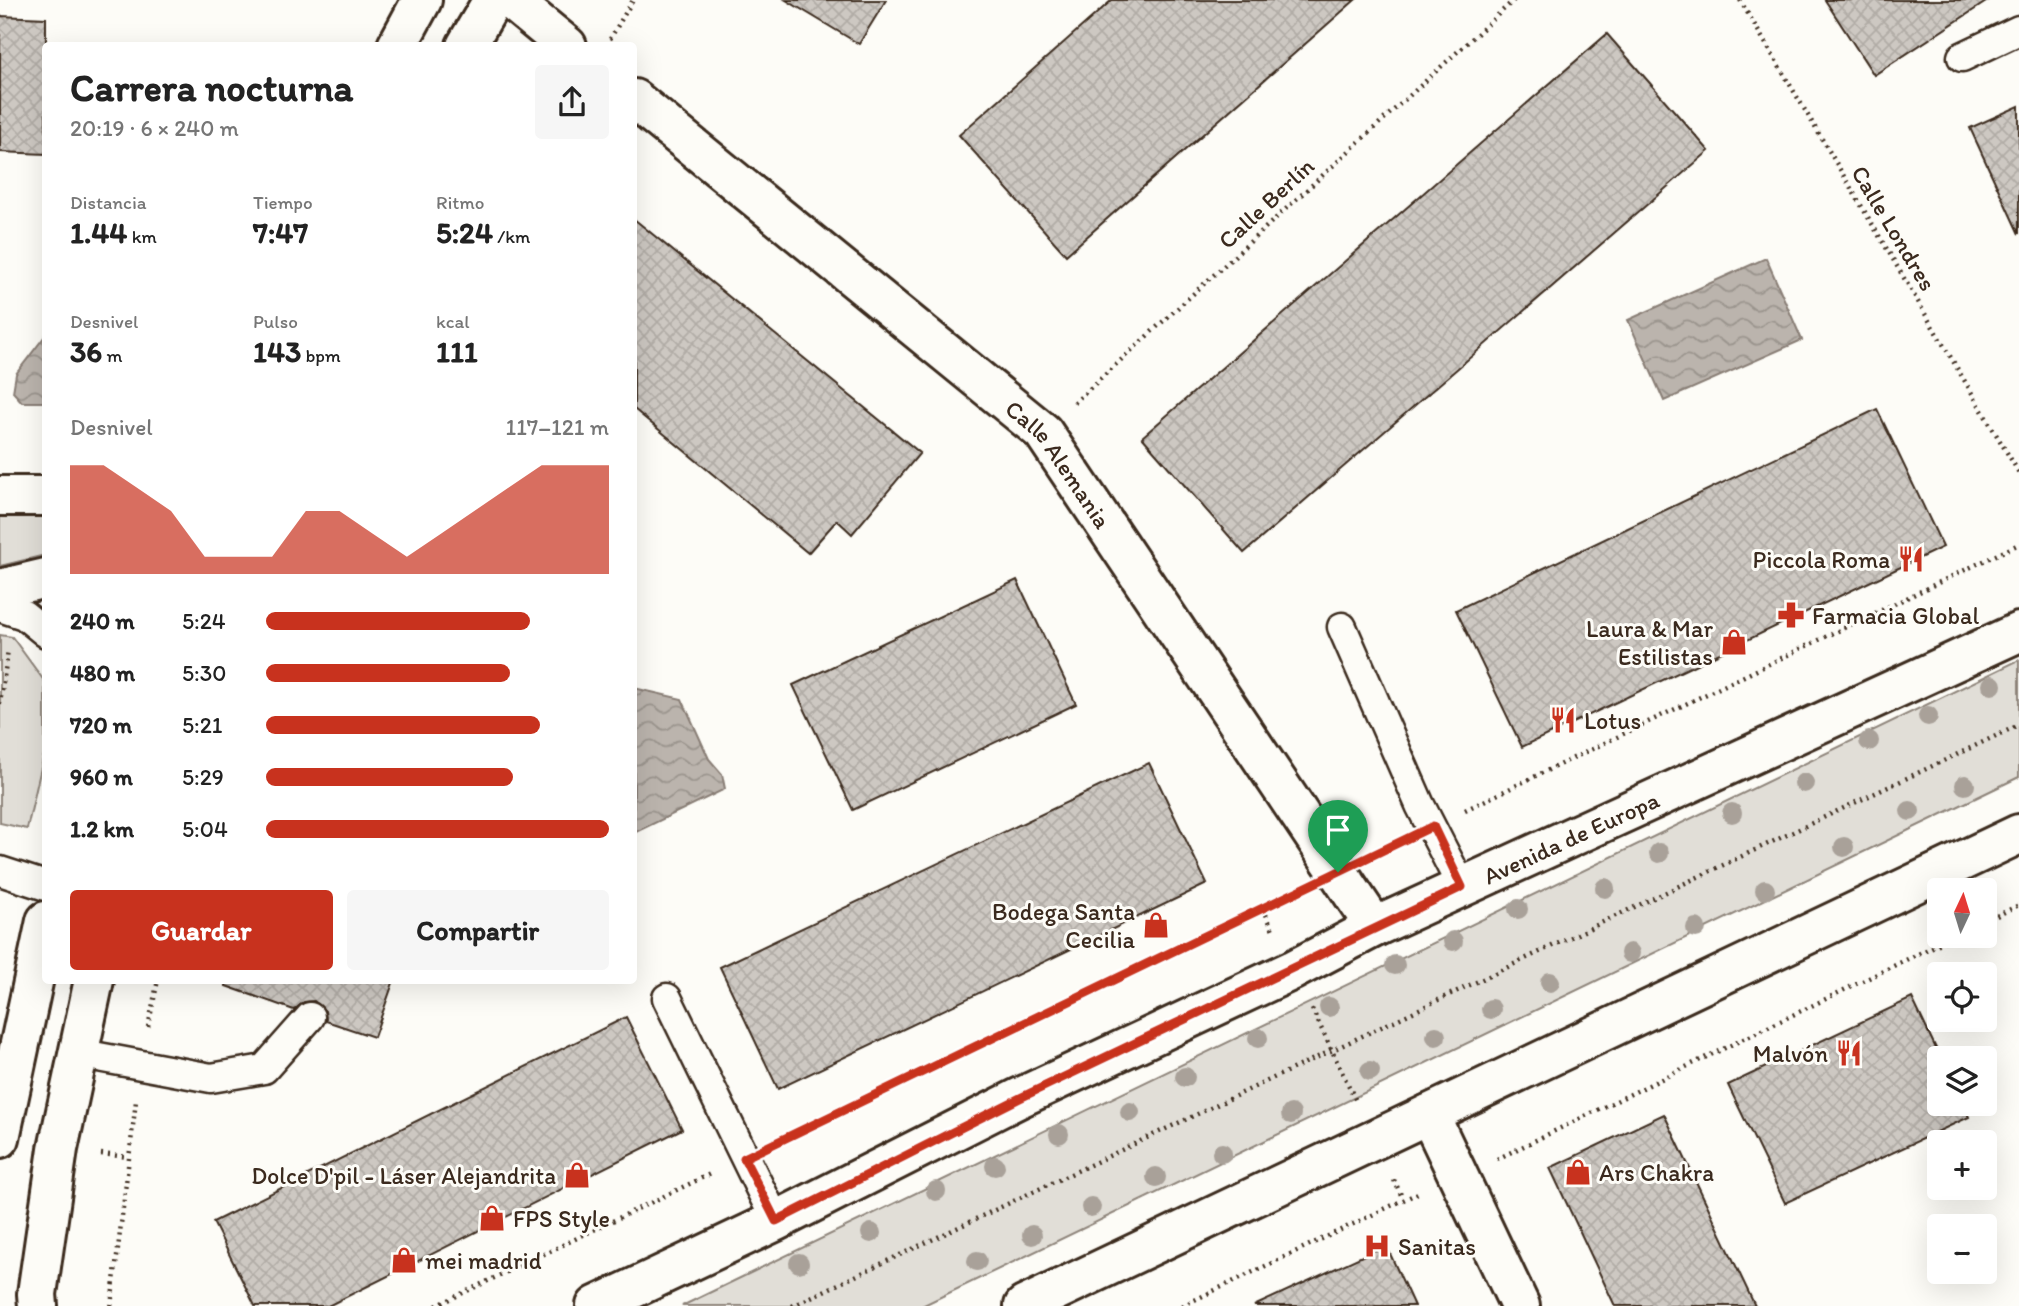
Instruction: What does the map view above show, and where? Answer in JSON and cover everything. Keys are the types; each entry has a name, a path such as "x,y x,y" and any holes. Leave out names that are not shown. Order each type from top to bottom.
{"street":[{"path":"469,42 493,0"},
{"path":"511,0 562,42"},
{"path":"398,42 410,2"},
{"name":"Calle Alemania","path":"637,101 1043,432 1375,928"},
{"path":"0,496 42,496"},
{"path":"0,589 42,579"},
{"name":"Avenida de Europa","path":"596,1306 776,1221 1020,1098 1293,970 1375,928 2019,632"},
{"path":"1024,1306 2019,834"},
{"path":"0,1138 42,940"},
{"path":"38,1306 37,1294 58,1149 93,984"},
{"path":"1429,1114 1520,1306"}],"lane":[{"path":"1962,57 2019,30"},
{"path":"0,607 24,615 42,630"},
{"path":"1342,627 1420,805 1462,887"},
{"path":"0,871 42,885"},
{"path":"667,998 776,1221"},
{"path":"77,1054 211,1078 264,1069 310,1017"}],"path":[{"path":"608,42 633,0"},
{"name":"Calle Berlín","path":"1043,432 1514,0"},
{"name":"Calle Londres","path":"1740,0 2019,473"},
{"path":"436,1306 2019,544"},
{"path":"0,644 9,644 0,704"},
{"path":"792,1306 2019,725"},
{"path":"1997,916 2019,905"},
{"path":"1263,908 1403,1199"},
{"path":"1182,1306 1403,1199 1459,1177 1930,948"},
{"path":"111,1306 128,1157"}],"shaded area":[{"path":"42,512 42,556 0,566 0,514"},
{"path":"0,635 12,637 42,678 42,763 27,829 0,823"},
{"path":"2019,660 2019,777 922,1306 682,1306"}],"water":[{"path":"1766,258 1802,340 1664,401 1628,320"},
{"path":"42,340 42,402 22,402 13,392 16,374"},
{"path":"637,689 682,699 709,759 722,774 725,789 637,832"}],"building":[{"path":"786,0 886,0 859,44"},
{"path":"1112,0 1355,0 1066,255 959,135"},
{"path":"1825,0 1989,0 1874,75"},
{"path":"0,16 46,18 46,42 42,42 42,154 0,152"},
{"path":"1607,34 1709,151 1244,553 1142,437"},
{"path":"2019,106 2019,234 1970,128"},
{"path":"637,221 920,453 852,534 837,520 808,553 637,411"},
{"path":"1877,409 1943,547 1522,747 1456,610"},
{"path":"1017,580 1076,704 853,810 793,685"},
{"path":"1149,763 1207,884 778,1089 720,967"},
{"path":"393,984 374,1037 326,1021 325,1011 314,1001 304,1002 294,1010 226,986"},
{"path":"1912,998 1935,1046 1927,1046 1927,1116 1969,1117 1941,1130 1927,1130 1927,1137 1785,1203 1728,1085"},
{"path":"626,1017 682,1129 328,1306 255,1306 213,1222"},
{"path":"1664,1114 1755,1306 1615,1306 1550,1168"},
{"path":"1386,1245 1414,1306 1254,1306"}],"place":[{"name":"Piccola Roma","path":"1911,559"},
{"name":"Farmacia Global","path":"1791,615"},
{"name":"Laura & Mar Estilistas","path":"1734,642"},
{"name":"Lotus","path":"1563,720"},
{"name":"Bodega Santa Cecilia","path":"1156,925"},
{"name":"Malvón","path":"1849,1053"},
{"name":"Ars Chakra","path":"1578,1172"},
{"name":"Dolce D'pil - Láser Alejandrita","path":"577,1175"},
{"name":"FPS Style","path":"492,1218"},
{"name":"Sanitas","path":"1377,1246"},
{"name":"mei madrid","path":"404,1260"}],"route":[{"path":"1433,826 1462,887 1020,1098 776,1221 744,1158 1338,872 1433,826"}]}
